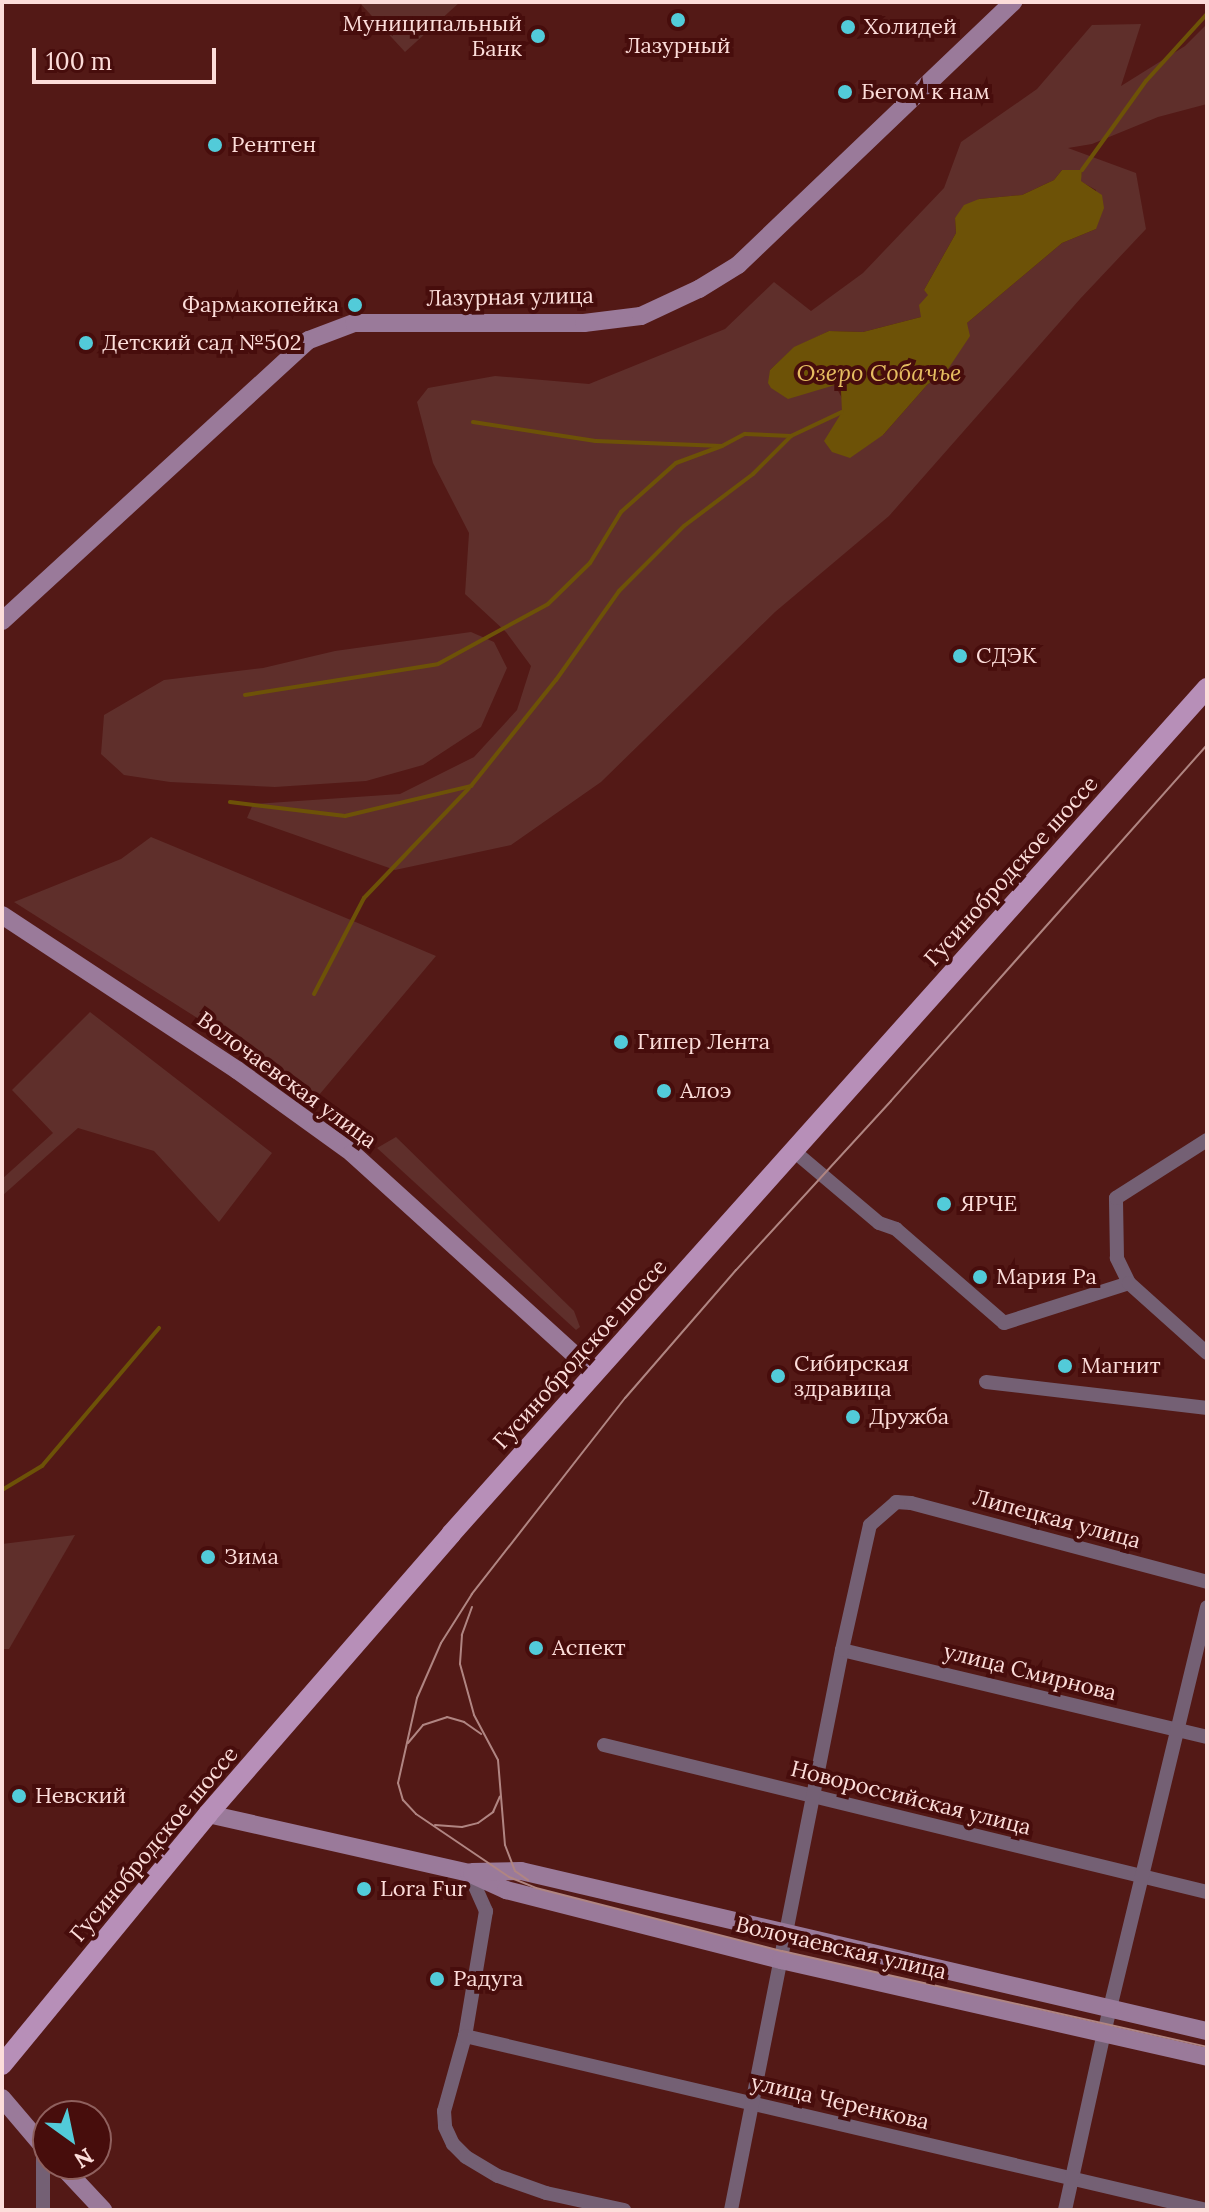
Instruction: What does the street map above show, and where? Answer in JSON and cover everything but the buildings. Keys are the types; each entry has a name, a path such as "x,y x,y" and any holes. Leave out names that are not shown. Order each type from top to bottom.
{"main road":[{"name":"Гусинобродское шоссе","path":"2,2065 208,1814 595,1373 1207,688"}],"street":[{"name":"Лазурная улица","path":"2,621 309,340 354,323 584,323 641,316 699,289 738,265 1013,2"},
{"name":"Волочаевская улица","path":"2,915 237,1070 352,1153 595,1373"},
{"path":"1207,1140 1116,1198 1117,1258 1129,1283 1207,1353"},
{"path":"795,1152 879,1223 896,1229 1004,1323 1129,1283"},
{"path":"986,1382 1207,1408"},
{"name":"Липецкая улица","path":"842,1650 870,1525 896,1502 1207,1582"},
{"path":"1065,2210 1110,2007 1207,1607"},
{"path":"731,2210 842,1650"},
{"name":"улица Смирнова","path":"842,1650 1207,1737"},
{"name":"Новороссийская улица","path":"604,1745 1207,1892"},
{"name":"Волочаевская улица","path":"208,1814 469,1873 506,1890 781,1960 1207,2057"},
{"name":"Волочаевская улица","path":"469,1873 521,1871 1207,2031"},
{"path":"469,1873 486,1911 465,2036 444,2111 445,2127 453,2144 466,2157 498,2176 546,2193 624,2210"},
{"name":"улица Черенкова","path":"465,2036 1206,2210"},
{"path":"2,2098 32,2133"},
{"path":"43,2210 44,2180"},
{"path":"75,2180 103,2210"}],"shaded area":[{"path":"359,2 460,2 405,52"},
{"path":"1141,24 1121,86 1185,46 1207,24 1207,104 1158,117 1092,144 1068,148 1136,173 1146,229 1080,299 889,516 775,612 601,782 511,845 395,870 247,818 253,804 400,794 474,757 517,710 531,666 506,632 465,594 469,533 433,463 417,402 428,388 495,376 589,384 725,329 774,282 811,311 863,273 944,188 961,142 1037,89 1092,25","holes":["1062,170 1082,171 1080,181 1096,190 1096,229 1062,243 967,323 948,369 927,385 883,435 843,400 835,385 822,387 770,370 794,348 829,331 863,332 921,317 929,294 924,290 956,233 955,218 979,199 1022,195 1054,180"]},
{"path":"471,632 494,642 507,668 481,727 423,765 366,781 275,787 170,782 124,775 101,754 104,715 164,680 263,668 335,651"},
{"path":"151,837 436,956 319,1095 14,902 121,859"},
{"path":"90,1012 272,1153 219,1222 154,1151 78,1128 2,1196 2,1179 53,1133 12,1090"},
{"path":"396,1137 574,1311 580,1327 576,1330 377,1148"},
{"path":"75,1535 9,1649 2,1649 2,1544"}],"water":[{"name":"Озеро Собачье","path":"1062,170 1082,170 1081,181 1102,195 1104,208 1096,229 1062,243 967,323 970,336 948,369 927,385 883,435 850,458 832,452 824,441 842,412 841,391 835,385 788,399 771,388 768,383 770,370 794,347 829,331 863,332 921,317 919,305 928,295 924,290 956,233 955,218 964,205 979,199 1022,195 1054,180"}],"waterway":[{"path":"1082,170 1146,81 1207,14"},
{"path":"473,422 596,441 722,446 745,434 791,436 842,412"},
{"path":"230,802 345,816 471,786 556,680 619,591 684,526 753,474 791,436"},
{"path":"245,695 438,664 548,604 590,563 621,512 676,463 722,446"},
{"path":"314,994 364,898 469,788"},
{"path":"2,1490 42,1466 159,1328"}],"tram line":[{"path":"1207,745 625,1398 472,1594 441,1643 417,1698 398,1783 403,1800 416,1814 509,1877 536,1888 782,1951 1207,2047"},
{"path":"472,1607 462,1635 460,1664 474,1715 498,1760 505,1845 515,1871 528,1880"},
{"path":"408,1743 423,1725 447,1717 464,1722 481,1734"},
{"path":"435,1825 462,1827 478,1823 493,1812 500,1796"}],"place":[{"name":"Лазурный","path":"678,20"},
{"name":"Холидей","path":"848,27"},
{"name":"Муниципальный Банк","path":"538,36"},
{"name":"Бегом к нам","path":"845,92"},
{"name":"Рентген","path":"215,145"},
{"name":"Фармакопейка","path":"355,305"},
{"name":"Детский сад №502","path":"86,343"},
{"name":"СДЭК","path":"960,656"},
{"name":"Гипер Лента","path":"621,1042"},
{"name":"Алоэ","path":"664,1091"},
{"name":"ЯРЧЕ","path":"944,1204"},
{"name":"Мария Ра","path":"980,1277"},
{"name":"Магнит","path":"1065,1366"},
{"name":"Сибирская здравица","path":"778,1376"},
{"name":"Дружба","path":"853,1417"},
{"name":"Зима","path":"208,1557"},
{"name":"Аспект","path":"536,1648"},
{"name":"Невский","path":"19,1796"},
{"name":"Lora Fur","path":"364,1889"},
{"name":"Радуга","path":"437,1979"}]}
